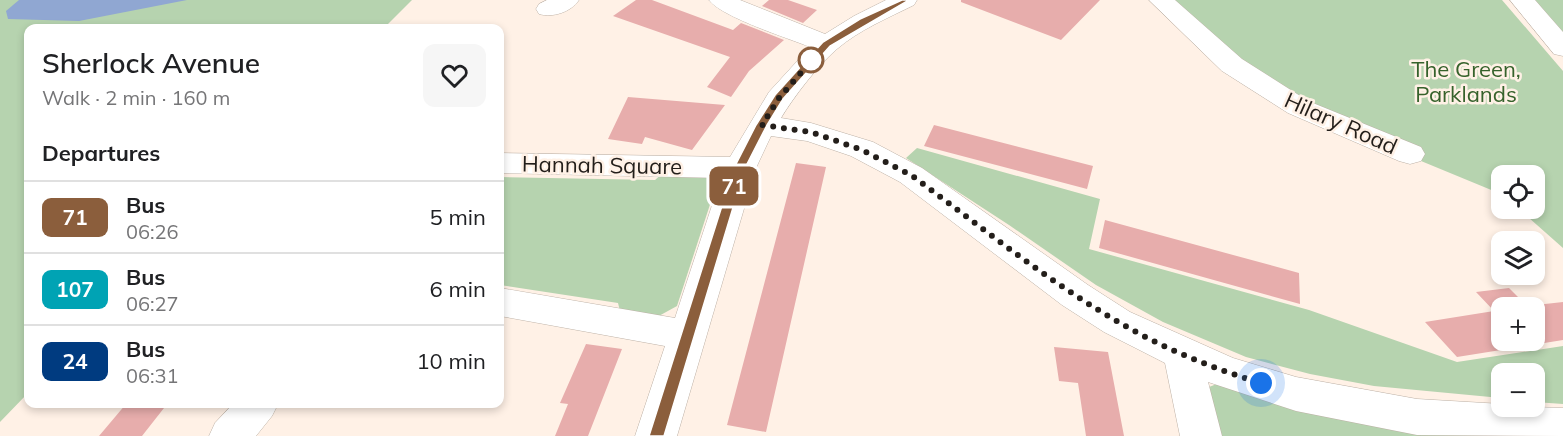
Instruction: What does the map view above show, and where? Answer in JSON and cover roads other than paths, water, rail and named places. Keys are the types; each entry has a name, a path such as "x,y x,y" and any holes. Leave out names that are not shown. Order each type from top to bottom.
{"street":[{"path":"721,0 751,15 827,44"},
{"path":"656,436 740,168 762,125 779,98 827,44 863,21 905,0"},
{"name":"Hilary Road","path":"1161,0 1232,65 1298,107 1410,154"},
{"path":"1522,0 1559,38"},
{"path":"762,125 811,132 886,160 911,175 1075,296 1117,322 1225,372 1296,394 1359,408 1417,417 1563,426"},
{"name":"Hannah Square","path":"504,163 740,168"},
{"path":"504,303 687,335"},
{"path":"1182,354 1201,436"},
{"path":"230,436 254,408"}],"water":[{"path":"19,0 187,0 79,21 8,19 6,11"}],"park label":[{"name":"The Green, Parklands","path":"1466,82"}]}
